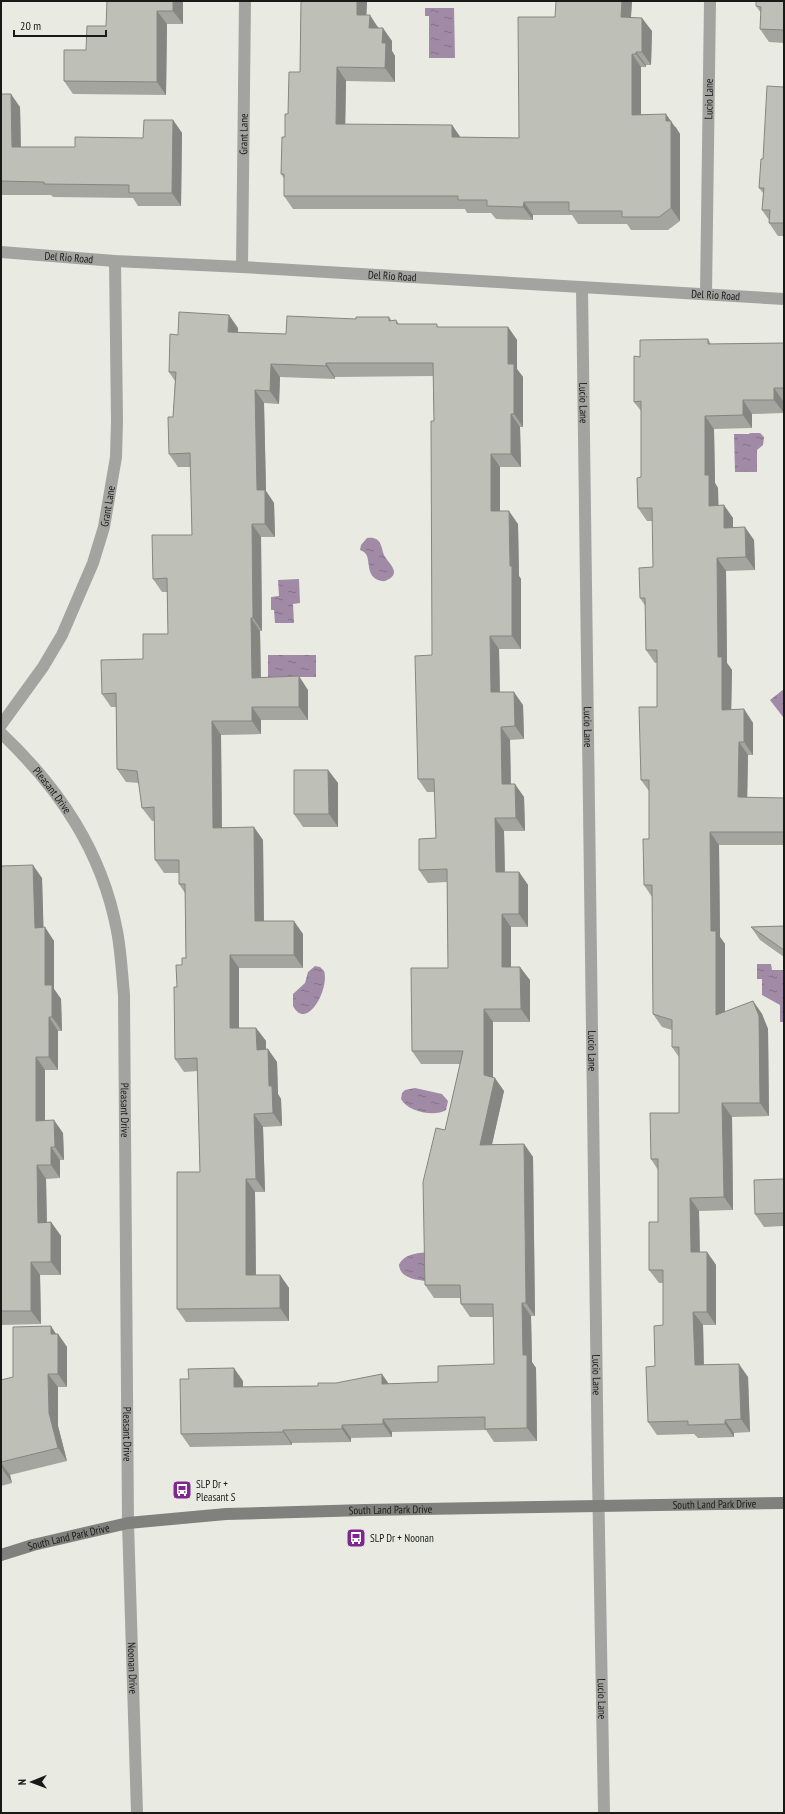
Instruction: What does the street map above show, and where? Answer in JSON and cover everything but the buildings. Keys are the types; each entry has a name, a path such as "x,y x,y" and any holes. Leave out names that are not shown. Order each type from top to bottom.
{"street":[{"name":"Grant Lane","path":"242,267 245,1"},
{"name":"Lucio Lane","path":"706,294 710,1"},
{"name":"Del Rio Road","path":"1,252 115,261 242,267 784,299"},
{"name":"Grant Lane","path":"1,725 44,667 62,635 93,563 104,527 116,457 117,407 115,261"},
{"name":"Lucio Lane","path":"582,288 604,1813"},
{"name":"Pleasant Drive","path":"1,733 23,753 48,782 86,841 99,869 117,931 124,995 128,1523"},
{"name":"South Land Park Drive","path":"1,1555 33,1545 128,1523 188,1517 280,1512 784,1503"},
{"name":"Noonan Drive","path":"128,1523 137,1813"}],"water":[{"path":"425,8 454,8 455,58 429,58 429,16 425,16"},
{"path":"760,433 764,437 763,445 757,450 757,472 735,472 734,434"},
{"path":"367,538 372,538 380,542 384,555 393,568 394,574 386,581 374,578 370,573 367,555 360,550 361,545"},
{"path":"299,579 300,603 293,604 294,623 275,623 274,610 271,610 271,597 279,596 278,580"},
{"path":"268,655 316,655 316,677 268,677"},
{"path":"784,689 784,716 783,717 770,700"},
{"path":"757,964 771,964 772,970 784,970 784,1022 780,1022 780,1005 762,995 762,979 757,979"},
{"path":"315,966 320,967 324,971 324,987 321,996 311,1011 305,1014 299,1013 293,1006 293,994 305,983 308,972"},
{"path":"415,1088 442,1094 448,1101 446,1110 428,1113 409,1107 401,1099 402,1093 405,1090"},
{"path":"428,1252 427,1281 409,1278 402,1273 399,1265 404,1258 411,1255"}],"place":[{"name":"SLP Dr + Pleasant S","path":"182,1490"},
{"name":"SLP Dr + Noonan","path":"356,1538"}]}
